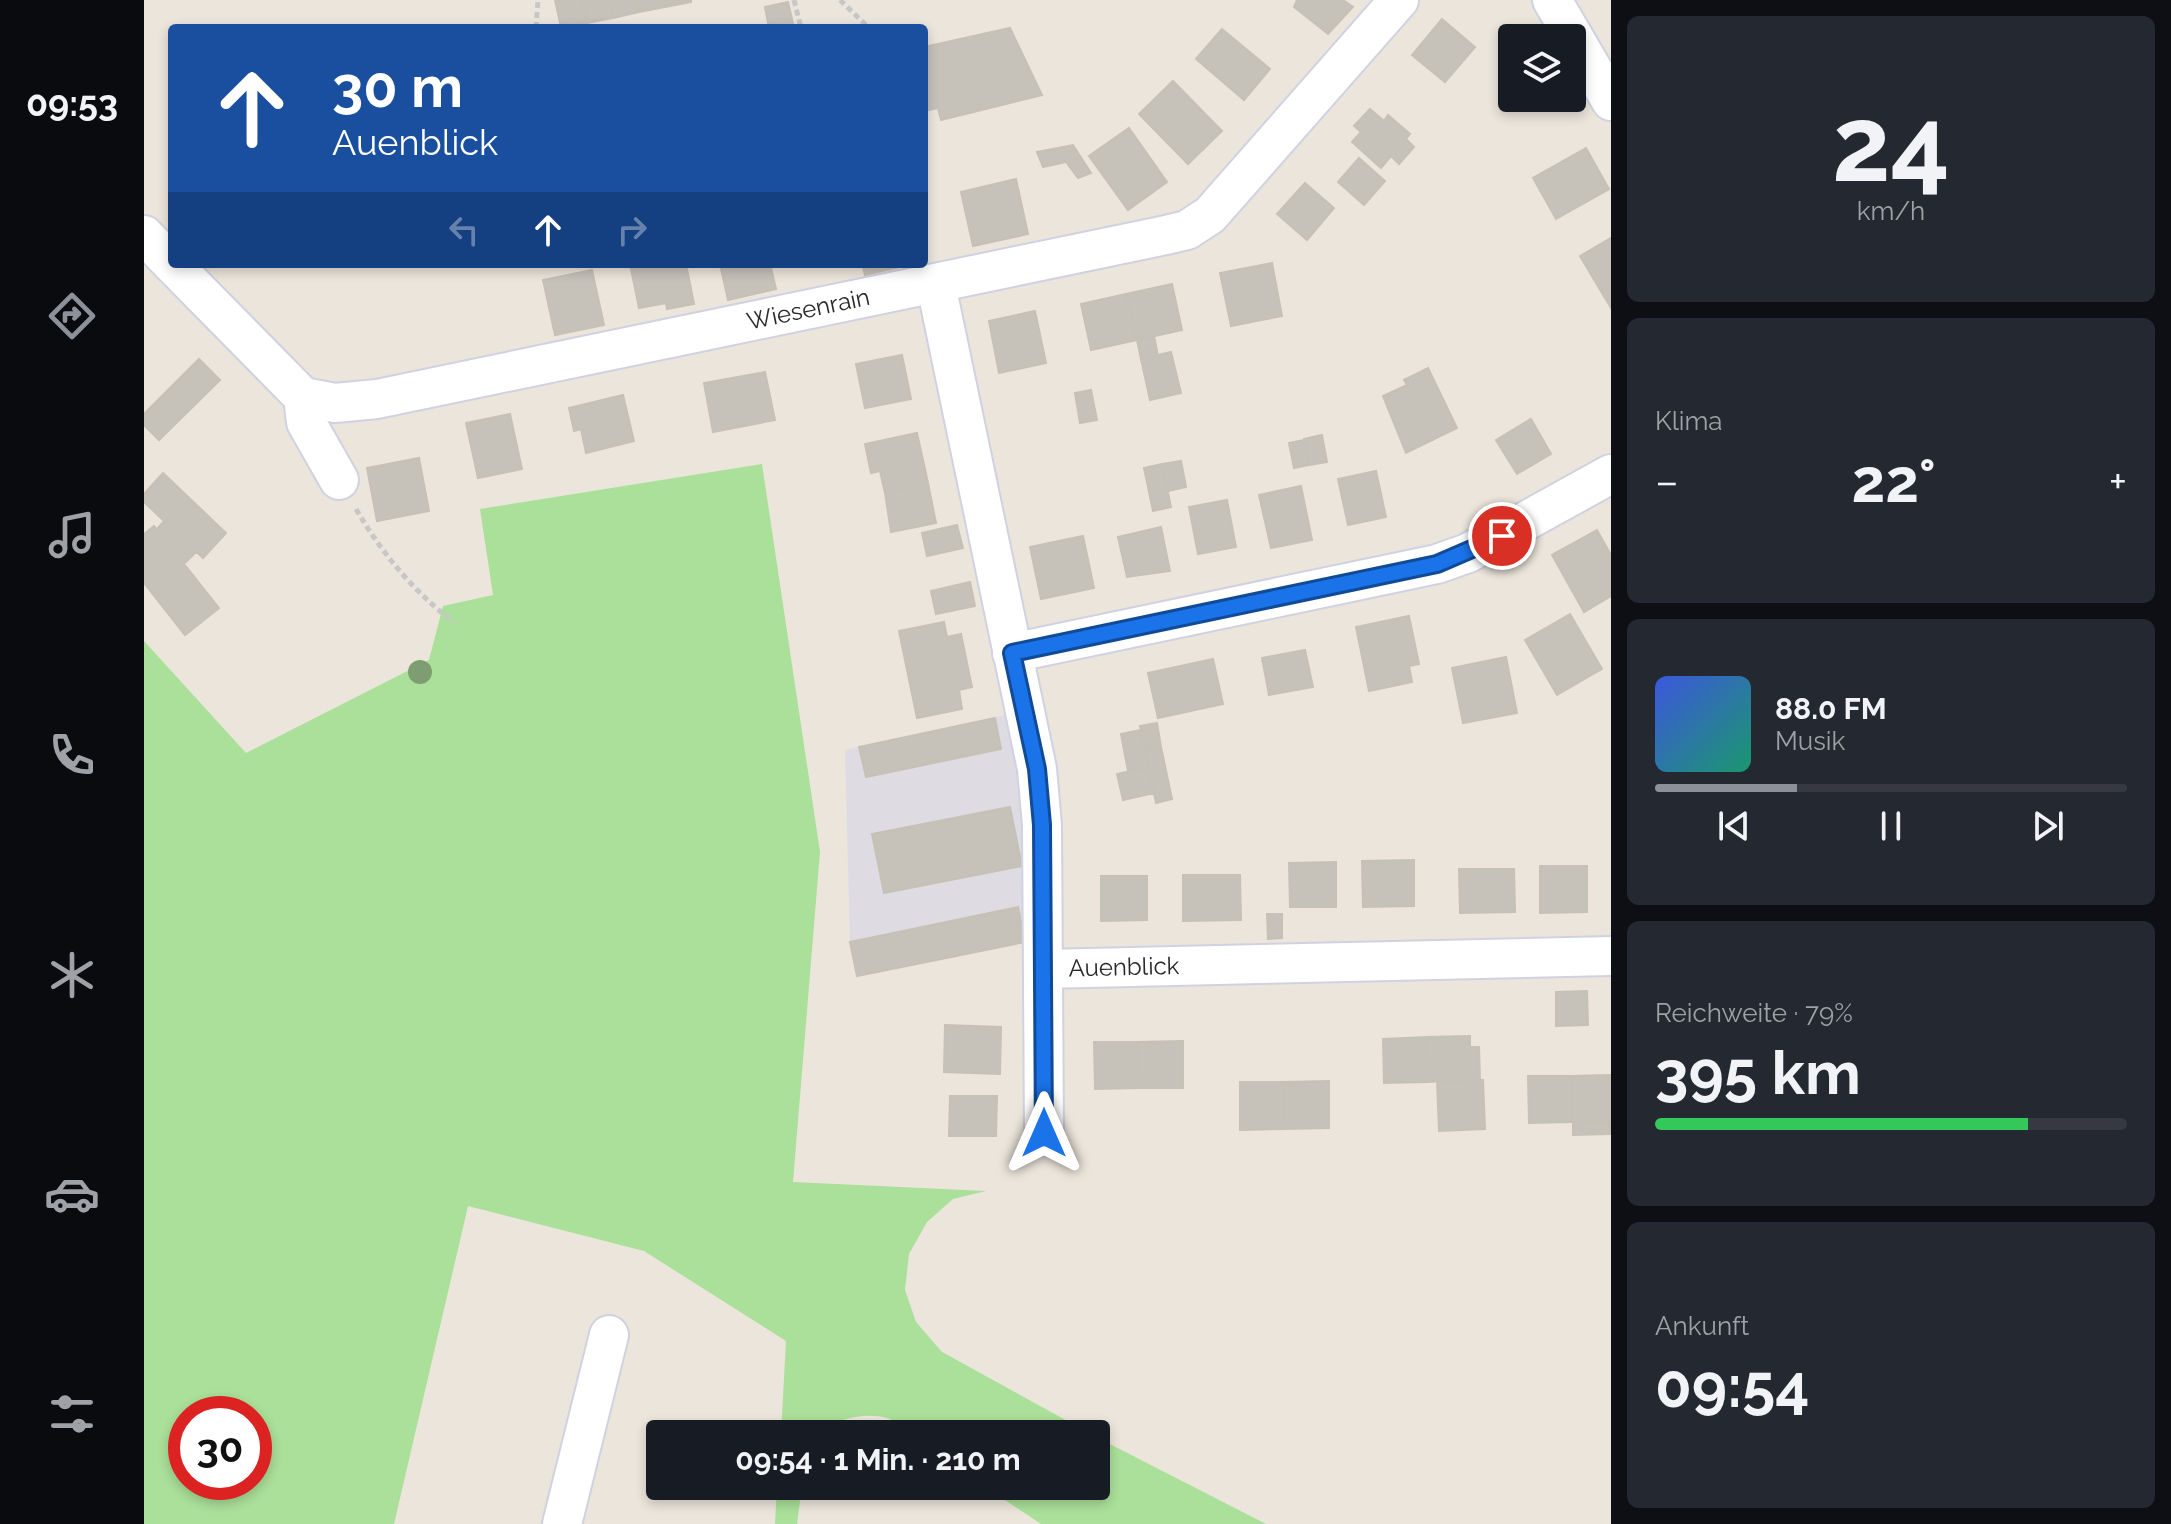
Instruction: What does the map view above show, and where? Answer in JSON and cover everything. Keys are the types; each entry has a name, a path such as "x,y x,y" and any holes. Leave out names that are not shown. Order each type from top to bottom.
{"street":[{"name":"Wiesenrain","path":"303,397 335,403 377,399 936,285 1187,230 1210,215 1399,0"},
{"path":"1552,0 1611,101"},
{"path":"144,235 168,260"},
{"path":"176,268 303,397 306,422 339,480"},
{"name":"Auenblick","path":"936,285 1037,769 1042,825 1044,969 1611,956"},
{"path":"1012,653 1437,564 1491,542 1611,474"},
{"path":"1044,969 1044,1133"},
{"path":"562,1524 609,1335"}],"path":[{"path":"536,24 538,0"},
{"path":"794,0 800,24"},
{"path":"840,0 865,24"},
{"path":"339,480 379,549 414,590 454,623"}],"shaded area":[{"path":"1005,715 1023,800 1032,940 857,976 850,942 845,750"}],"green space":[{"path":"762,464 820,852 793,1182 986,1191 953,1199 927,1222 909,1254 905,1290 916,1322 942,1352 1066,1420 891,1420 862,1416 846,1420 782,1420 786,1341 644,1251 468,1206 394,1524 144,1524 144,641 246,753 429,660 443,606 493,595 480,509"},
{"path":"1110,1444 1266,1524 1041,1524 1005,1500 1110,1500"},
{"path":"776,1500 800,1500 797,1524 775,1524"}],"building":[{"path":"555,0 582,0 587,23 560,24"},
{"path":"582,0 610,0 613,18 587,23"},
{"path":"610,0 637,0 639,12 613,18"},
{"path":"637,0 664,0 665,7 639,12"},
{"path":"664,0 691,0 691,2 665,7"},
{"path":"1297,0 1343,0 1353,7 1328,34 1294,7"},
{"path":"788,2 793,24 768,24 765,7"},
{"path":"1442,19 1475,47 1445,82 1412,55"},
{"path":"1010,28 1042,95 941,120 938,108 928,110 928,46"},
{"path":"1222,29 1270,69 1244,100 1196,59"},
{"path":"1173,81 1222,131 1188,164 1139,114"},
{"path":"1370,109 1384,121 1388,115 1410,134 1406,139 1414,147 1399,164 1391,156 1381,168 1352,142 1361,132 1354,126"},
{"path":"1129,128 1167,182 1128,210 1089,156"},
{"path":"1073,145 1091,173 1078,178 1066,162 1043,167 1037,152"},
{"path":"1586,148 1609,189 1556,219 1533,178"},
{"path":"1359,158 1385,181 1364,205 1338,182"},
{"path":"1016,179 1028,234 973,246 961,192"},
{"path":"1305,183 1334,208 1307,240 1277,214"},
{"path":"1611,238 1611,308 1580,256"},
{"path":"1272,263 1282,316 1231,326 1220,273"},
{"path":"631,268 687,268 694,304 667,309 666,303 639,308"},
{"path":"721,268 771,268 776,289 728,300"},
{"path":"863,268 895,268 865,275"},
{"path":"592,270 604,325 555,335 543,280"},
{"path":"1172,284 1182,330 1137,340 1126,294"},
{"path":"1126,294 1137,340 1091,350 1081,304"},
{"path":"1035,311 1046,363 999,373 989,321"},
{"path":"1154,336 1158,356 1141,359 1137,340"},
{"path":"1171,352 1181,393 1150,400 1141,359"},
{"path":"902,355 911,399 865,408 856,364"},
{"path":"199,359 220,380 159,440 144,425 144,414"},
{"path":"1428,368 1457,428 1406,453 1383,396 1407,385 1404,380"},
{"path":"765,372 775,420 713,432 704,383"},
{"path":"1091,390 1097,420 1080,423 1075,393"},
{"path":"623,395 634,441 586,453 581,429 574,431 569,408"},
{"path":"510,414 522,469 478,478 466,423"},
{"path":"1531,419 1551,454 1517,474 1496,440"},
{"path":"917,433 928,483 885,493 880,471 871,473 865,444"},
{"path":"1322,435 1327,462 1309,465 1304,439"},
{"path":"1304,440 1309,465 1294,468 1289,443"},
{"path":"419,458 429,511 377,521 367,468"},
{"path":"1181,461 1186,487 1168,491 1162,464"},
{"path":"1162,464 1171,507 1153,511 1144,468"},
{"path":"1376,471 1386,517 1348,525 1338,479"},
{"path":"163,473 226,533 203,558 144,502 144,494"},
{"path":"928,483 936,523 891,532 885,493"},
{"path":"1301,486 1312,540 1271,548 1259,495"},
{"path":"1227,500 1236,547 1198,554 1189,507"},
{"path":"164,521 196,552 184,564 157,529"},
{"path":"957,525 963,548 927,556 922,533"},
{"path":"154,526 219,608 185,635 144,583 144,534"},
{"path":"1161,527 1170,571 1127,577 1118,537"},
{"path":"1597,530 1611,555 1611,596 1584,612 1552,555"},
{"path":"1083,536 1094,588 1041,599 1030,547"},
{"path":"970,582 975,606 936,614 931,591"},
{"path":"1570,614 1602,669 1557,695 1525,640"},
{"path":"1409,616 1419,664 1409,666 1412,682 1369,691 1356,627"},
{"path":"944,622 947,637 961,634 972,687 959,690 962,709 917,718 899,631"},
{"path":"1305,650 1313,687 1269,695 1262,658"},
{"path":"1506,657 1517,713 1463,723 1452,668"},
{"path":"1213,659 1223,704 1158,718 1148,673"},
{"path":"995,718 1001,749 866,777 859,747"},
{"path":"1157,723 1161,747 1145,750 1140,726"},
{"path":"1141,730 1149,767 1128,771 1121,734"},
{"path":"1161,747 1172,799 1156,803 1145,750"},
{"path":"1149,767 1154,793 1123,800 1117,774"},
{"path":"1010,807 1022,866 884,893 872,834"},
{"path":"1414,860 1414,906 1363,907 1362,861"},
{"path":"1336,862 1336,907 1290,907 1289,863"},
{"path":"1540,866 1587,866 1587,912 1540,913"},
{"path":"1459,869 1514,869 1515,912 1460,913"},
{"path":"1183,875 1240,875 1241,920 1183,921"},
{"path":"1101,876 1147,876 1147,920 1101,921"},
{"path":"1018,907 1025,942 857,976 850,942"},
{"path":"1267,914 1282,914 1282,938 1268,939"},
{"path":"1587,991 1588,1025 1556,1026 1556,992"},
{"path":"945,1025 1001,1027 1000,1074 944,1072"},
{"path":"1470,1036 1470,1047 1479,1047 1480,1080 1427,1082 1426,1037"},
{"path":"1426,1037 1427,1082 1384,1083 1383,1039"},
{"path":"1183,1041 1183,1088 1139,1088 1138,1042"},
{"path":"1094,1042 1138,1042 1139,1088 1095,1089"},
{"path":"1611,1075 1611,1121 1573,1122 1572,1076"},
{"path":"1528,1076 1572,1076 1573,1122 1529,1123"},
{"path":"1483,1080 1485,1129 1439,1131 1437,1081"},
{"path":"1329,1081 1329,1128 1285,1129 1284,1082"},
{"path":"1240,1082 1284,1082 1285,1129 1240,1130"},
{"path":"950,1096 997,1096 996,1136 949,1136"},
{"path":"1610,1121 1610,1134 1573,1135 1573,1122"}],"route":[{"path":"1044,1133 1042,825 1037,769 1012,653 1437,564 1502,536"}]}
